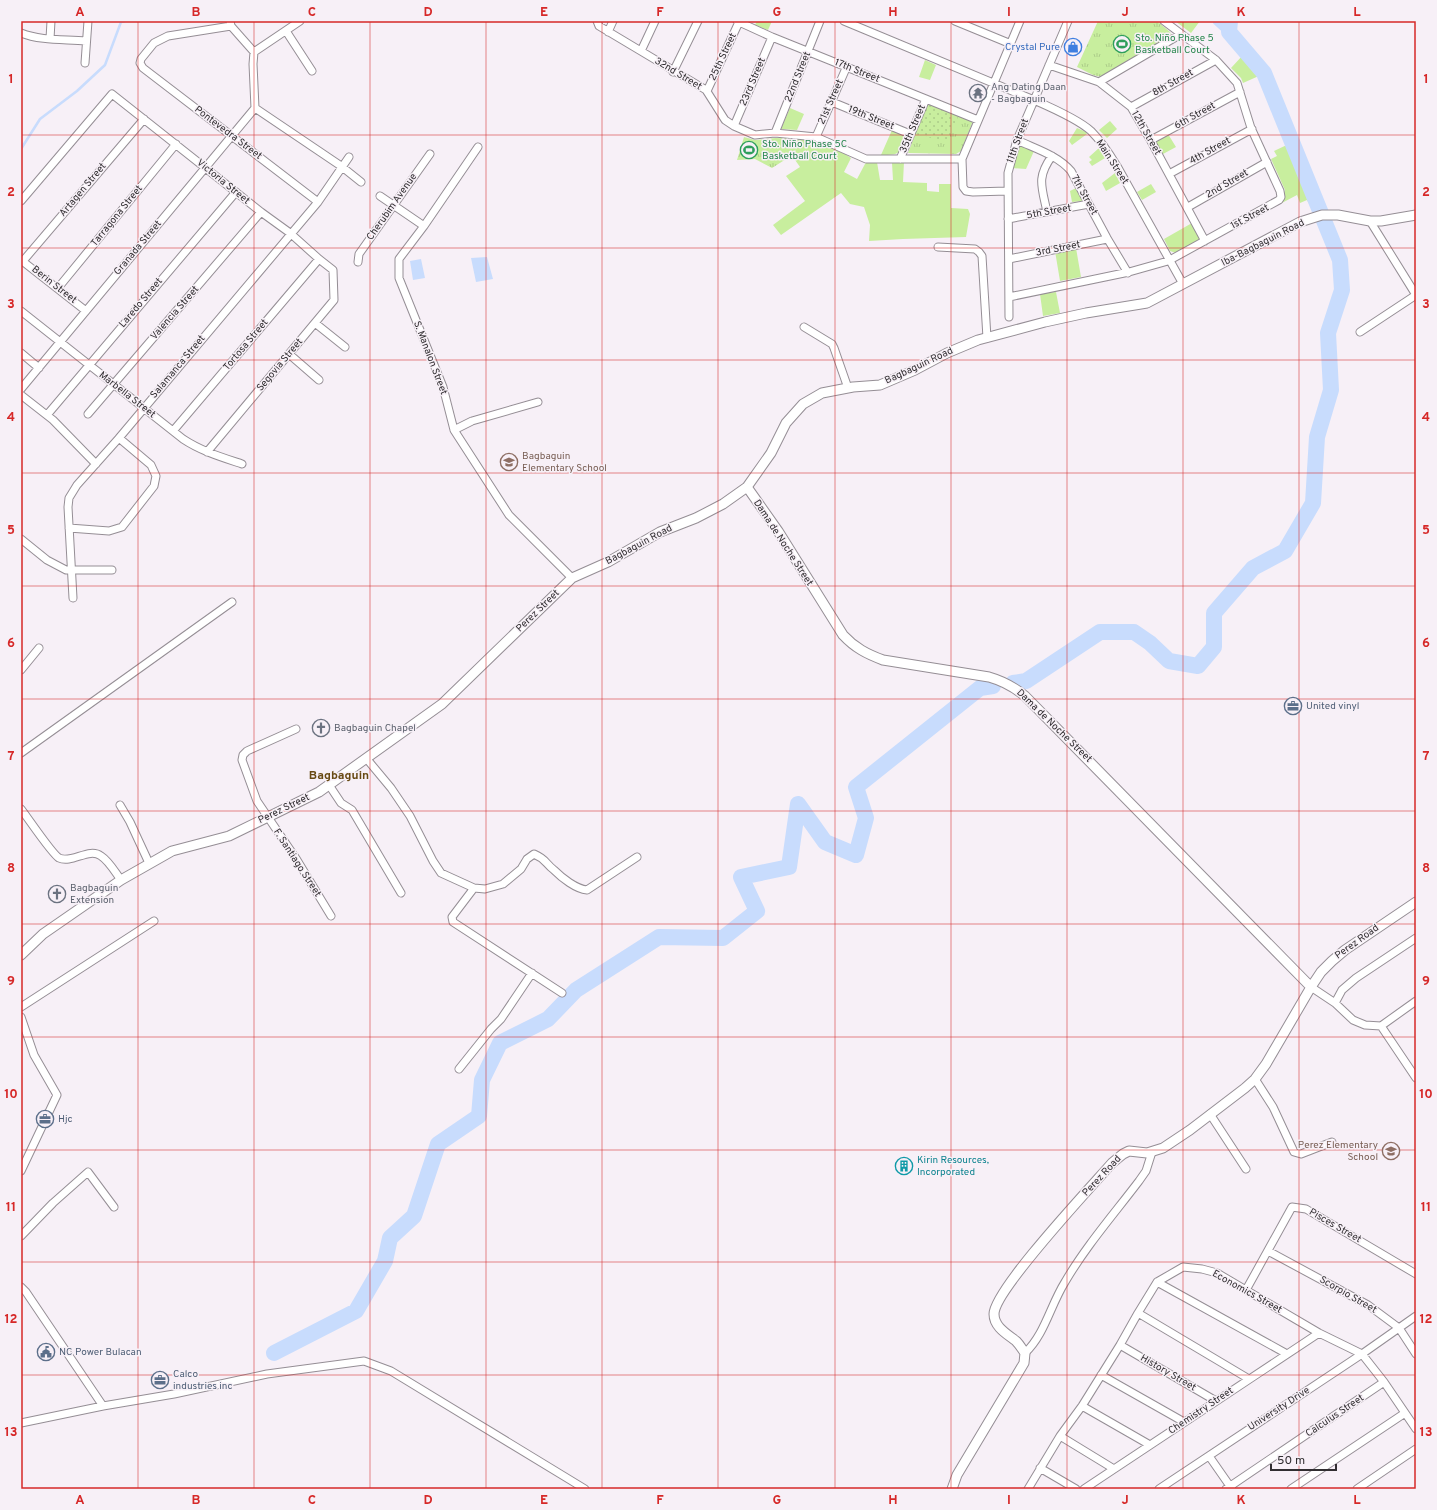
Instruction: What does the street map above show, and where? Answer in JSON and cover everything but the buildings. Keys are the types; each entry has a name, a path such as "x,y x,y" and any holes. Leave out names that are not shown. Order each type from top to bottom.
{"street":[{"path":"50,39 51,21"},
{"path":"85,63 88,21"},
{"path":"254,52 300,21"},
{"name":"32nd Street","path":"596,21 599,26 608,32 707,91 725,120 734,126 755,135 775,133 816,137 866,159 962,159"},
{"path":"608,32 613,21"},
{"path":"641,51 655,21"},
{"path":"673,72 698,21"},
{"name":"17th Street","path":"738,21 772,37 978,120"},
{"name":"25th Street","path":"707,91 738,21"},
{"name":"22nd Street","path":"775,133 820,21"},
{"name":"Main Street","path":"844,21 1034,100 1063,114 1090,130 1117,166 1183,284"},
{"path":"955,21 1011,44"},
{"path":"1007,191 966,191 963,187 962,159 1020,21"},
{"name":"11th Street","path":"1009,317 1008,173 1017,140 1068,21"},
{"name":"1st Street","path":"1009,297 1128,273 1170,260 1279,200 1281,197 1280,191 1252,129 1237,82 1216,60 1164,21"},
{"path":"231,23 254,52 253,64 255,108 341,166 362,182"},
{"name":"Pontevedra Street","path":"231,23 168,36 154,43 141,59 140,63 143,68 318,202"},
{"path":"286,31 312,71"},
{"path":"21,33 28,36 50,39 86,41"},
{"path":"1099,82 1181,34"},
{"name":"23rd Street","path":"734,126 772,37"},
{"name":"8th Street","path":"1130,107 1216,60"},
{"name":"12th Street","path":"1049,65 1099,82 1130,107 1151,140 1206,241"},
{"name":"21st Street","path":"816,137 847,66"},
{"name":"6th Street","path":"1151,140 1240,92"},
{"name":"Victoria Street","path":"21,201 112,94 261,212 290,233 318,259 333,270"},
{"name":"35th Street","path":"900,159 926,99"},
{"name":"19th Street","path":"832,102 910,134"},
{"name":"Granada Street","path":"21,389 255,108"},
{"name":"Artagen Street","path":"22,260 144,119"},
{"name":"4th Street","path":"1169,174 1252,129"},
{"name":"7th Street","path":"1017,140 1052,156 1065,164 1071,171 1107,239 1128,273"},
{"name":"Tarragona Street","path":"58,288 176,144"},
{"name":"S. Manalon Street","path":"478,147 399,260 399,278 443,387 454,430 509,515 572,578"},
{"name":"Cherubim Avenue","path":"358,262 359,254 430,154"},
{"path":"1047,212 1041,177 1044,167 1052,156"},
{"name":"Salamanca Street","path":"73,598 68,507 69,498 77,486 119,438 290,233 318,202 341,166 349,157"},
{"name":"2nd Street","path":"1188,207 1267,162"},
{"name":"Laredo Street","path":"47,415 236,192"},
{"path":"380,196 424,226"},
{"name":"5th Street","path":"1008,219 1089,204"},
{"name":"Valencia Street","path":"88,414 261,212"},
{"name":"Iba-Bagbaguin Road","path":"1163,296 1300,222 1330,214 1370,221 1381,221 1416,215"},
{"path":"1360,332 1416,295 1370,221"},
{"name":"3rd Street","path":"1009,259 1107,239"},
{"path":"938,247 975,249 982,256 987,338"},
{"name":"Tortosa Street","path":"173,431 318,259"},
{"name":"Berin Street","path":"22,260 86,311"},
{"name":"Segovia Street","path":"207,452 334,300 333,270"},
{"name":"Bagbaguin Road","path":"572,578 608,562 660,532 696,518 723,504 747,487 771,453 786,423 803,404 822,393 848,388 880,385 947,353 987,338 1052,320 1147,303 1163,296"},
{"name":"Marbella Street","path":"21,310 195,448 242,464"},
{"path":"315,323 345,347"},
{"path":"804,326 832,344 848,388"},
{"path":"21,353 39,368"},
{"path":"289,354 319,380"},
{"path":"21,395 47,415 96,464"},
{"path":"454,430 472,421 538,402"},
{"path":"69,528 109,531 122,527 154,486 156,476 151,465 119,438"},
{"name":"Dama de Noche Street","path":"747,487 778,531 836,623 851,644 867,654 883,660 989,677 1002,681 1013,687 1025,696 1047,718 1311,987"},
{"path":"21,539 58,567 72,570 112,570"},
{"name":"Perez Street","path":"121,880 172,850 229,836 319,792 442,704 572,578"},
{"path":"21,754 232,602"},
{"path":"21,670 39,648"},
{"name":"F. Santiago Street","path":"296,729 247,751 243,755 242,760 256,801 297,860 331,916"},
{"path":"366,758 391,788 410,816 430,856 441,873 474,888 485,889 503,884 521,869 527,859 534,854 543,857 554,870 581,889 587,890 637,857"},
{"path":"329,785 341,803 352,810 401,893"},
{"path":"120,805 130,822 149,863"},
{"path":"21,810 60,858 65,859 98,854 105,859 121,880 43,934 21,955"},
{"path":"474,888 452,916 453,922 562,993"},
{"name":"Perez Road","path":"1025,1353 1017,1342 999,1327 995,1320 994,1313 995,1308 1004,1292 1022,1266 1117,1158 1129,1152 1152,1152 1171,1143 1234,1097 1255,1079 1274,1052 1321,972 1345,950 1416,902"},
{"path":"21,1007 154,921"},
{"path":"1335,1003 1342,990 1356,978 1416,938"},
{"path":"459,1069 491,1029 501,1019 532,973"},
{"path":"1311,987 1335,1003 1353,1020 1365,1025 1381,1026 1416,1001"},
{"path":"21,1017 34,1055 56,1096 21,1171"},
{"path":"1381,1026 1416,1078"},
{"path":"1255,1079 1273,1107 1294,1152 1301,1154 1332,1142"},
{"path":"1210,1114 1246,1168"},
{"path":"952,1489 957,1475 1021,1369 1024,1363 1025,1353 1034,1345 1040,1335 1057,1296 1072,1270 1146,1171 1152,1152"},
{"path":"21,1236 53,1203 88,1172 114,1207"},
{"name":"Pisces Street","path":"1246,1290 1292,1207 1306,1209 1416,1274"},
{"name":"Scorpio Street","path":"1268,1251 1368,1305 1399,1328 1416,1354"},
{"name":"Economics Street","path":"1028,1489 1060,1436 1082,1406 1157,1282 1183,1267 1202,1269 1217,1273 1319,1333 1362,1354 1384,1382 1416,1429"},
{"path":"1157,1282 1287,1354"},
{"path":"21,1287 26,1292 103,1406"},
{"path":"1138,1313 1249,1379"},
{"name":"University Drive","path":"1159,1489 1362,1354 1416,1316"},
{"name":"Chemistry Street","path":"1084,1489 1319,1333"},
{"name":"History Street","path":"1120,1345 1216,1402"},
{"path":"21,1423 103,1406 174,1394 267,1374 364,1361 391,1371 585,1489"},
{"path":"1101,1375 1184,1422"},
{"name":"Calculus Street","path":"1229,1488 1384,1382"},
{"path":"1082,1406 1150,1445"},
{"path":"1291,1489 1405,1412"},
{"path":"1060,1436 1114,1469"},
{"path":"1357,1489 1416,1449"},
{"path":"1209,1456 1229,1488"},
{"path":"1040,1468 1076,1489"}],"green space":[{"path":"757,21 772,21 768,30 755,25"},
{"path":"1098,21 1157,21 1170,32 1171,35 1101,77 1093,75 1077,67"},
{"path":"1175,21 1200,21 1191,33"},
{"path":"1243,55 1254,63 1261,75 1243,83 1241,78 1231,68"},
{"path":"925,60 936,65 930,80 919,77"},
{"path":"931,104 973,121 961,151 956,154 908,153 926,106"},
{"path":"931,104 959,115 947,142 915,134 926,106"},
{"path":"790,108 804,114 797,130 781,129"},
{"path":"1110,121 1117,129 1107,138 1099,130"},
{"path":"1077,128 1086,132 1087,134 1072,145 1069,141"},
{"path":"892,130 906,136 902,147 896,154 881,155"},
{"path":"1168,134 1176,147 1163,154 1155,141"},
{"path":"744,137 755,140 776,138 800,139 794,154 772,168 755,159 737,160"},
{"path":"800,139 827,145 851,158 844,172 857,179 867,162 877,162 880,180 893,180 892,163 904,162 903,182 927,183 927,191 939,192 939,184 951,184 951,208 968,209 970,214 966,237 869,241 870,225 864,207 850,204 841,193 781,235 773,225 805,201 786,176 800,167 793,157"},
{"path":"1291,143 1318,208 1312,209 1307,200 1300,203 1297,195 1280,204 1285,190 1271,159 1277,156 1274,151"},
{"path":"1019,144 1034,151 1026,169 1012,168"},
{"path":"1099,148 1105,158 1092,166 1089,162 1092,160 1089,157"},
{"path":"1115,173 1120,183 1106,191 1102,183"},
{"path":"1151,184 1156,192 1142,200 1137,192"},
{"path":"1076,188 1083,201 1072,202 1070,191"},
{"path":"1192,223 1200,240 1176,253 1170,251 1164,239"},
{"path":"1076,248 1081,277 1060,281 1055,251"},
{"path":"1056,292 1060,313 1043,316 1040,294"}],"water":[{"path":"487,257 493,279 476,282 471,258"},
{"path":"421,259 425,278 413,280 410,261"}],"waterway":[{"path":"21,149 40,119 77,91 105,65 121,22 125,21"},
{"path":"1217,21 1229,32"},
{"path":"1013,683 1026,681 1100,632 1134,632 1150,643 1169,661 1198,666 1214,647 1214,613 1253,568 1285,551 1313,503 1317,437 1331,390 1328,333 1342,290 1340,260 1264,73 1229,32 1230,21"},
{"path":"274,1353 356,1311 385,1261 390,1238 414,1216 438,1144 479,1116 482,1080 500,1043 548,1019 576,990 659,937 723,938 757,911 741,877 789,867 798,804 825,842 856,855 866,818 856,787 980,688 993,686"}],"place":[{"name":"Sto. Niño Phase 5 Basketball Court","path":"1122,44"},
{"name":"Crystal Pure","path":"1073,47"},
{"name":"Ang Dating Daan - Bagbaguin","path":"978,93"},
{"name":"Sto. Niño Phase 5C Basketball Court","path":"749,150"},
{"name":"Bagbaguin Elementary School","path":"509,462"},
{"name":"United vinyl","path":"1293,706"},
{"name":"Bagbaguin Chapel","path":"321,728"},
{"name":"Bagbaguin Extension","path":"57,894"},
{"name":"Hjc","path":"45,1119"},
{"name":"Perez Elementary School","path":"1391,1151"},
{"name":"Kirin Resources, Incorporated","path":"904,1166"},
{"name":"NC Power Bulacan","path":"46,1352"},
{"name":"Calco industries inc","path":"160,1380"}],"district":[{"name":"Bagbaguin","path":"339,776"}]}
